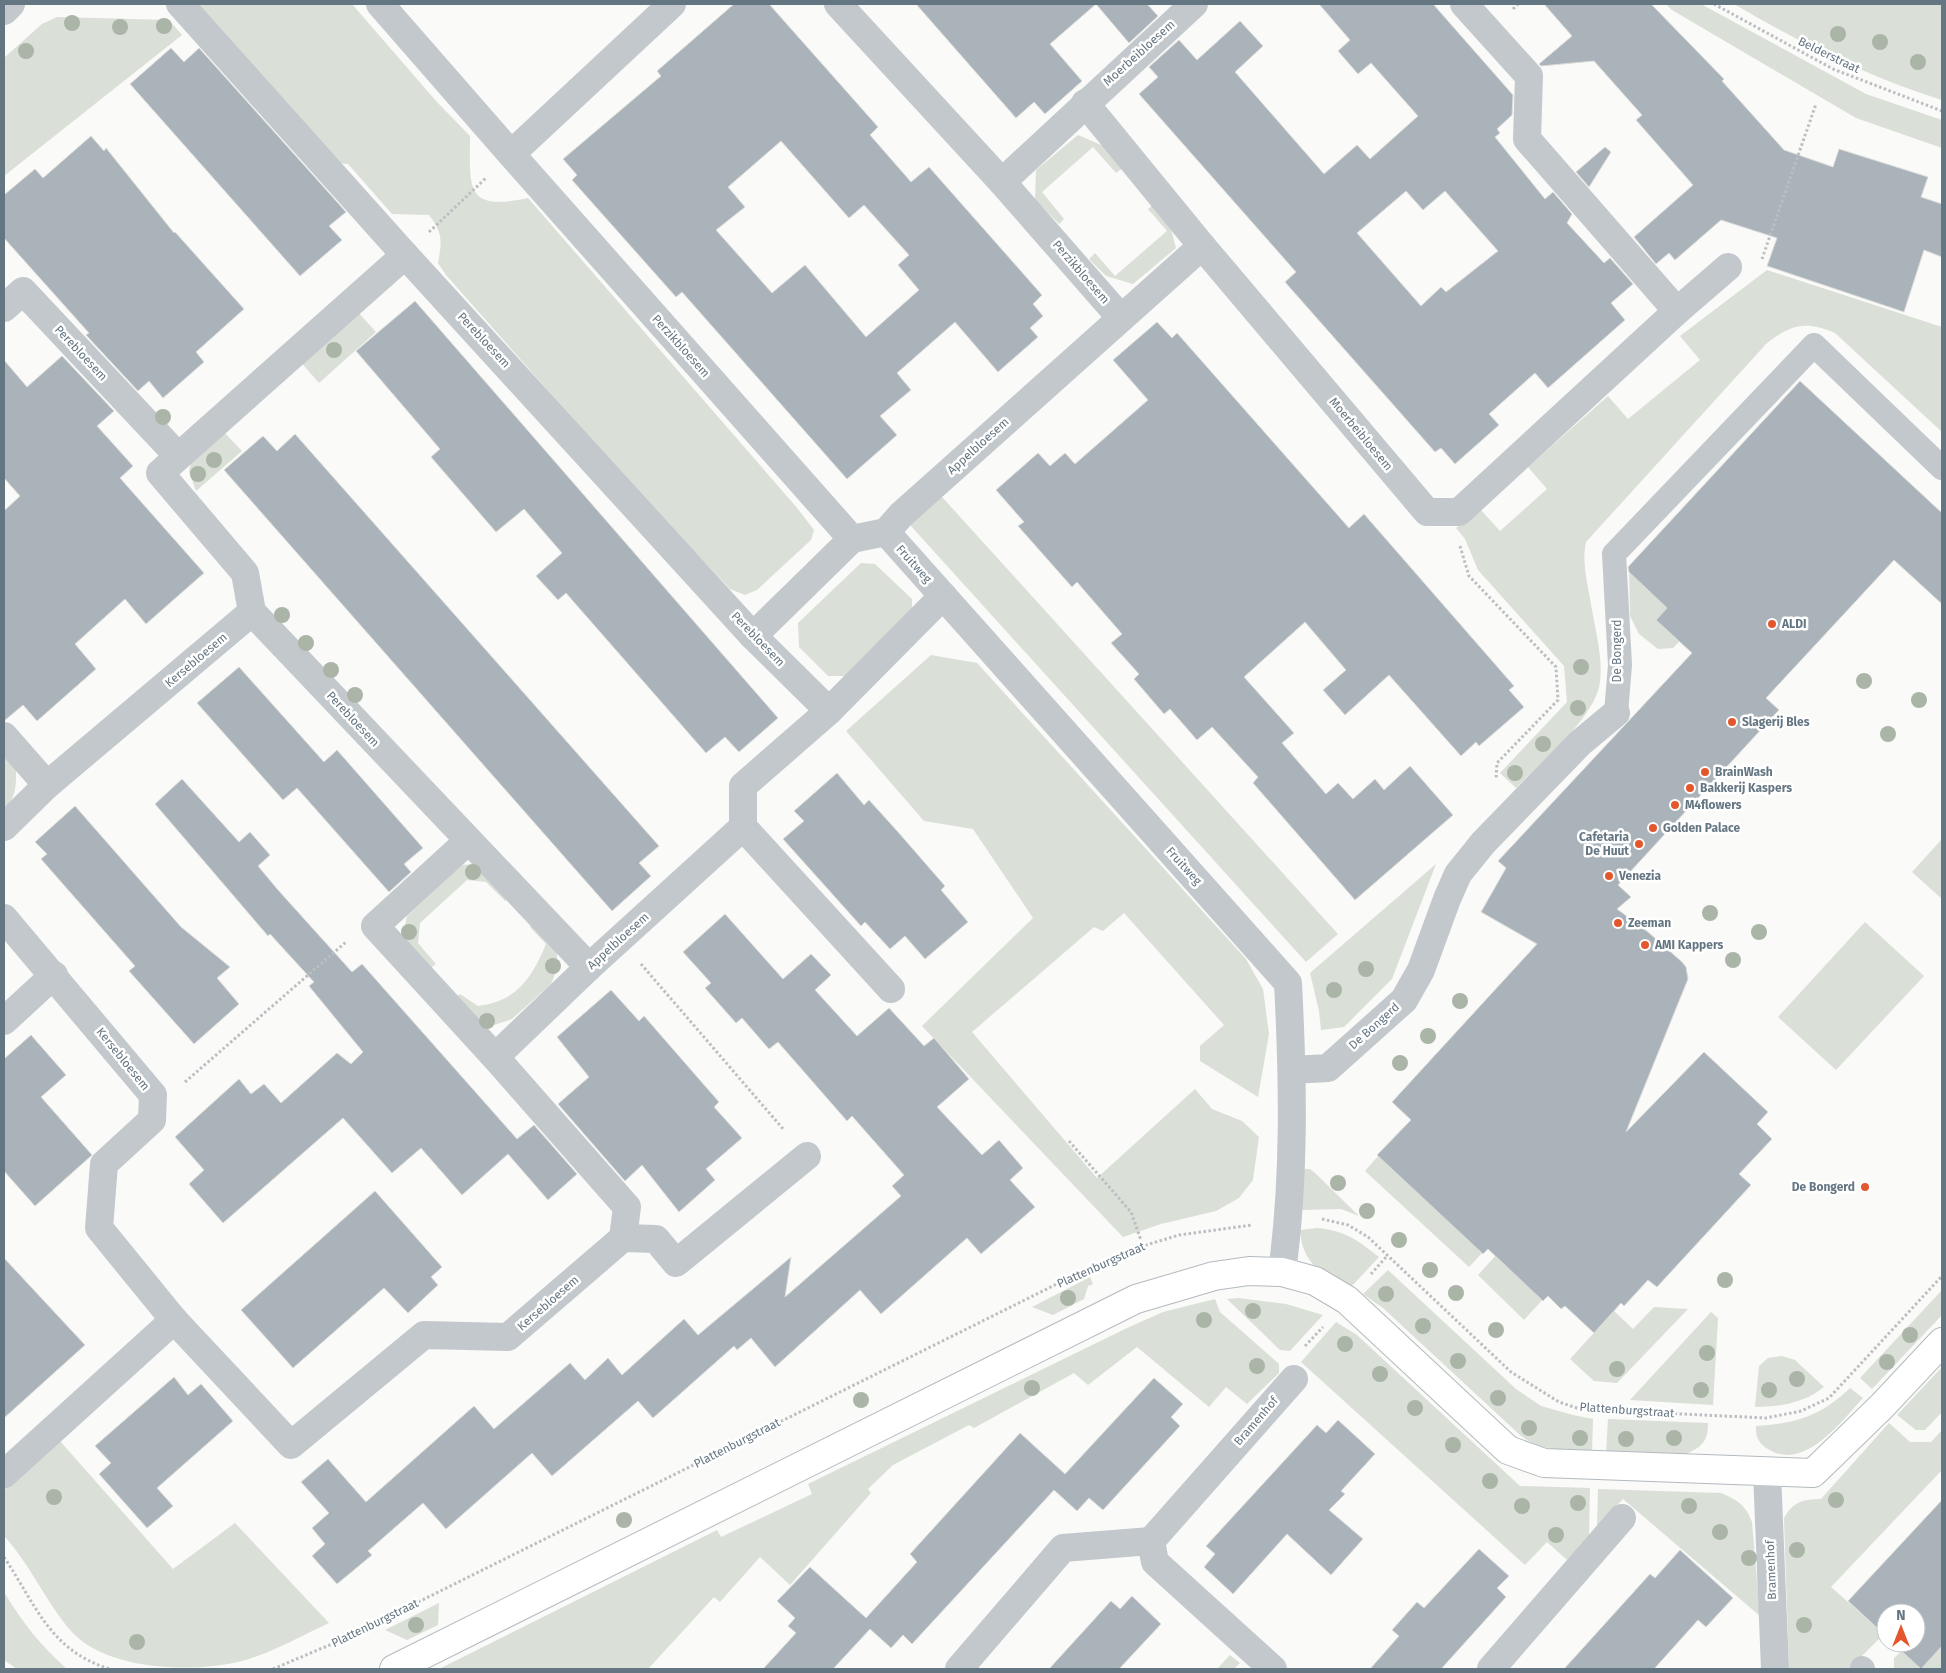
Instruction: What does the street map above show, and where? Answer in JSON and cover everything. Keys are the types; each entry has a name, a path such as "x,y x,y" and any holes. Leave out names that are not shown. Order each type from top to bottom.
{"street":[{"path":"4,11 11,4"},
{"name":"Perebloesem","path":"180,4 405,255 753,636 829,711"},
{"name":"Perzikbloesem","path":"380,4 852,539"},
{"path":"511,154 672,4"},
{"name":"Perzikbloesem","path":"838,4 1002,182 1121,318"},
{"name":"Moerbeibloesem","path":"1002,182 1085,103 1194,4"},
{"path":"1464,4 1529,76 1527,139 1677,311"},
{"name":"Moerbeibloesem","path":"1085,103 1202,246 1427,512 1445,512"},
{"name":"Appelbloesem","path":"886,532 901,515 1202,246"},
{"path":"252,612 245,573 160,473 405,255"},
{"path":"1445,512 1459,512 1728,266"},
{"name":"Perebloesem","path":"4,308 23,291 178,456"},
{"path":"753,636 852,539 886,532"},
{"name":"Fruitweg","path":"886,532 1288,983 1292,1070 1289,1220 1282,1272"},
{"path":"891,989 743,827 743,786 829,711 943,596"},
{"name":"Perebloesem","path":"252,612 590,967"},
{"name":"Kersebloesem","path":"4,827 48,785 252,612"},
{"name":"De Bongerd","path":"1292,1070 1328,1068 1404,1000 1421,970 1458,874 1483,843 1580,743 1616,713"},
{"path":"4,736 48,785"},
{"name":"Appelbloesem","path":"495,1057 620,939 743,827"},
{"path":"468,841 375,926 495,1057 627,1208 623,1238 656,1239 676,1263 807,1156"},
{"name":"Kersebloesem","path":"4,918 54,975 153,1095 152,1120 104,1164 98,1228 174,1320 291,1445 424,1335 508,1337 623,1238"},
{"path":"4,1021 54,975"},
{"path":"394,1669 1136,1299 1214,1276 1248,1271 1282,1272 1315,1281 1347,1300 1508,1450 1544,1463 1813,1473 1882,1406 1942,1342"},
{"path":"4,1474 174,1320"},
{"name":"Bramenhof","path":"1151,1541 1294,1379"},
{"name":"Bramenhof","path":"1768,1472 1775,1669"},
{"path":"1498,1667 1622,1518"},
{"path":"959,1669 1063,1548 1151,1541 1155,1562 1273,1669"}],"lane":[{"name":"De Bongerd","path":"1616,713 1620,665 1614,554 1814,345 1942,468"}],"path":[{"name":"Belderstraat","path":"1714,4 1834,68 1942,111"},
{"path":"1728,266 1738,280 1761,261 1816,104"},
{"path":"405,255 511,154"},
{"path":"1445,512 1447,530 1460,545 1469,576 1556,667 1558,700 1497,763 1496,779 1517,809"},
{"path":"152,1106 159,1104 167,1098 365,925 375,926"},
{"path":"620,939 807,1156"},
{"path":"1069,1141 1131,1212 1143,1246"},
{"name":"Plattenburgstraat","path":"273,1669 346,1638 1093,1266 1143,1246 1179,1235 1289,1220 1326,1219 1348,1224 1368,1237 1512,1372 1543,1394 1577,1408 1766,1418 1801,1411 1829,1398 1942,1276"},
{"path":"1294,1379 1288,1364 1347,1300"},
{"path":"4,1557 59,1641 89,1662 110,1669"}],"shaded area":[{"path":"196,4 352,4 436,101 470,136 471,182 475,191 482,198 492,201 528,198 798,509 814,530 811,540 757,590 745,595 730,589 632,486 446,275 438,263 441,243 439,233 429,215 392,214 348,164 335,163"},
{"path":"1666,4 1701,4 1866,94 1942,120 1942,148 1856,118 1672,10"},
{"path":"1734,4 1942,4 1942,100 1888,81 1835,58"},
{"path":"57,17 169,20 182,35 4,176 4,58 42,24"},
{"path":"1078,135 1106,147 1124,167 1116,173 1093,147 1042,192 1064,219 1059,224 1035,200 1036,170"},
{"path":"1155,203 1169,221 1176,248 1133,284 1106,276 1089,259 1095,253 1115,276 1167,231 1148,209"},
{"path":"1767,270 1942,327 1942,432 1835,333 1816,327 1800,326 1784,332 1767,343 1586,542 1584,559 1599,646 1600,682 1589,710 1578,724 1552,753 1516,788 1500,773 1567,702 1564,666 1478,570 1465,539 1456,528 1480,509 1500,531 1547,489 1528,467 1608,396 1628,419 1700,360 1680,336"},
{"path":"355,309 376,332 319,383 299,360"},
{"path":"222,430 242,451 196,491 189,472 192,456"},
{"path":"933,487 1338,934 1306,962 901,515"},
{"path":"861,563 875,564 912,599 912,621 854,676 828,676 799,647 798,623"},
{"path":"1629,569 1693,628 1673,648 1658,649 1639,634 1630,616"},
{"path":"931,655 977,663 1246,959 1263,989 1269,1034 1258,1097 1200,1061 1200,1046 1224,1025 1124,913 1103,931 1094,927 972,1032 1097,1178 1195,1089 1212,1109 1242,1121 1259,1137 1253,1180 1239,1198 1216,1211 1161,1224 1123,1237 922,1026 1033,918 973,829 924,821 846,731"},
{"path":"4,754 16,768 16,785 14,795 4,808"},
{"path":"1942,839 1942,899 1912,872"},
{"path":"474,864 511,897 505,901 486,882 467,880 420,923 418,943 436,964 429,969 407,944 404,930 407,916 462,865"},
{"path":"1436,864 1392,979 1344,1027 1321,1030 1319,1011 1310,973"},
{"path":"535,922 557,948 557,969 551,984 512,1019 491,1026 478,1024 454,999 460,994 478,1006 503,999 521,986 535,967 546,944 530,927"},
{"path":"1865,922 1924,976 1836,1070 1778,1017"},
{"path":"1380,1154 1483,1252 1469,1267 1365,1171"},
{"path":"1302,1169 1310,1169 1315,1173 1359,1216 1341,1209 1302,1210"},
{"path":"1317,1228 1336,1231 1350,1237 1379,1257 1351,1287 1341,1283 1316,1267 1305,1252 1300,1230"},
{"path":"1499,1252 1545,1297 1524,1320 1478,1275"},
{"path":"1388,1270 1516,1389 1541,1406 1593,1419 1592,1452 1547,1448 1521,1436 1383,1308 1363,1294"},
{"path":"1090,1277 1093,1284 1088,1286 1084,1299 1053,1315 1032,1307"},
{"path":"1942,1290 1942,1315 1872,1389 1860,1378"},
{"path":"1238,1298 1286,1304 1323,1315 1290,1351 1280,1350 1227,1299"},
{"path":"1215,1299 1220,1312 1279,1364 1279,1373 1247,1404 1226,1387 1209,1407 1137,1347 1088,1385 1074,1373 974,1428 969,1425 893,1465 868,1489 871,1493 790,1585 760,1557 720,1602 714,1597 648,1669 439,1669 717,1530 721,1537 812,1494 808,1484 1127,1328 1163,1312"},
{"path":"1654,1307 1688,1309 1617,1383 1594,1381 1570,1359 1614,1311 1633,1329"},
{"path":"1711,1312 1718,1318 1713,1405 1630,1400"},
{"path":"1336,1322 1357,1335 1520,1486 1590,1488 1589,1538 1567,1560 1547,1542 1525,1565 1301,1362"},
{"path":"1782,1356 1795,1360 1824,1387 1808,1397 1791,1403 1755,1407 1759,1366 1768,1358"},
{"path":"1942,1367 1942,1412 1925,1430 1916,1430 1897,1415"},
{"path":"1850,1388 1863,1398 1833,1431 1808,1449 1795,1454 1782,1454 1768,1449 1758,1439 1756,1426 1783,1423 1807,1417 1828,1406"},
{"path":"1608,1419 1708,1423 1708,1430 1702,1444 1684,1455 1606,1453"},
{"path":"1889,1423 1910,1442 1931,1442 1942,1430 1942,1470 1831,1587 1876,1627 1876,1642 1849,1669 1789,1669 1784,1518 1791,1508 1799,1502 1821,1499"},
{"path":"60,1441 173,1569 235,1523 329,1623 284,1645 238,1662 197,1667 150,1665 127,1661 87,1645 63,1621 14,1547 4,1536 4,1490"},
{"path":"1598,1489 1721,1493 1740,1504 1747,1511 1752,1522 1760,1616 1623,1499 1597,1526"},
{"path":"4,1592 32,1633 67,1669 17,1669 4,1660"},
{"path":"439,1603 438,1625 407,1640 385,1630"},
{"path":"1942,1646 1942,1669 1921,1669"},
{"path":"1900,1653 1904,1653 1921,1669 1894,1669 1894,1658"},
{"path":"1230,1655 1240,1663 1234,1669 1217,1669"}],"building":[{"path":"734,4 769,4 878,127 870,135 911,182 929,167 1042,295 1033,304 1043,316 1030,328 1038,337 998,372 955,322 897,373 911,390 880,416 897,435 847,479 682,292 676,297 572,180 577,175 563,159 661,76 657,71","holes":["781,141 849,218 864,205 909,255 898,265 919,290 866,337 805,265 772,293 716,230 745,207 728,187"]},
{"path":"916,4 1096,4 1050,44 1082,81 1045,114 1034,102 1016,118"},
{"path":"1096,4 1147,4 1158,16 1129,43"},
{"path":"1319,4 1433,4 1513,95 1512,115 1497,129 1500,133 1495,137 1545,199 1553,192 1572,214 1567,223 1604,263 1610,258 1633,284 1611,303 1625,320 1548,388 1535,373 1489,414 1499,425 1455,464 1441,448 1435,452 1285,282 1296,272 1139,94 1158,77 1149,67 1179,40 1197,60 1240,21 1263,46 1235,72 1324,174 1357,145 1370,159 1418,116 1371,63 1358,74 1338,51 1350,40","holes":["1406,191 1423,210 1445,191 1498,251 1446,292 1441,287 1421,306 1357,233"]},
{"path":"1544,4 1651,4 1724,79 1722,81 1784,150 1833,167 1839,149 1928,177 1921,197 1942,204 1942,257 1924,250 1904,312 1767,266 1777,238 1721,220 1675,260 1669,253 1656,264 1634,237 1693,185 1636,120 1642,115 1594,61 1541,66 1539,64 1572,36"},
{"path":"171,48 184,62 199,48 346,212 329,226 342,240 300,276 130,84"},
{"path":"91,136 104,151 106,148 174,233 244,309 196,352 204,362 163,398 149,381 138,391 86,335 89,333 4,238 4,195 35,169 43,178"},
{"path":"1605,147 1611,152 1589,187 1576,172"},
{"path":"415,301 778,718 739,752 725,737 706,753 566,593 558,600 536,576 562,553 524,509 496,532 431,457 440,449 356,351"},
{"path":"1157,322 1172,338 1177,333 1349,528 1364,514 1514,686 1509,690 1524,707 1479,746 1476,742 1461,756 1389,675 1345,715 1323,690 1346,670 1305,622 1244,677 1294,733 1282,743 1326,794 1338,783 1353,799 1375,779 1384,790 1410,766 1453,815 1355,900 1253,783 1258,777 1212,727 1197,740 1170,709 1164,714 1134,679 1139,674 1111,643 1122,634 1077,582 1072,587 1018,526 1024,522 996,490 1038,453 1050,466 1065,453 1075,464 1148,400 1113,360"},
{"path":"62,356 114,411 97,426 133,466 120,478 204,573 146,624 125,599 75,644 96,669 37,721 23,705 4,721 4,511 20,496 4,478 4,360 27,387"},
{"path":"1800,381 1942,513 1942,604 1894,560 1766,698 1779,710 1618,885 1631,897 1617,909 1648,932 1682,962 1686,967 1688,979 1626,1132 1704,1052 1768,1112 1757,1124 1772,1139 1739,1174 1751,1185 1657,1287 1648,1280 1624,1306 1621,1303 1594,1333 1565,1306 1561,1309 1548,1296 1543,1301 1488,1249 1483,1254 1377,1155 1411,1120 1392,1102 1537,944 1481,912 1506,868 1498,861 1692,653 1656,620 1667,608 1629,572 1628,567"},
{"path":"295,434 659,846 639,863 651,876 612,911 224,470 263,436 277,451"},
{"path":"239,667 324,762 337,750 423,848 404,864 411,872 389,892 297,788 283,800 197,703"},
{"path":"837,773 864,805 869,800 898,832 945,886 941,890 968,922 925,959 905,936 890,949 865,922 861,926 783,839 804,821 794,811"},
{"path":"182,779 239,842 250,832 270,855 258,866 278,890 352,972 362,964 517,1139 534,1125 577,1174 548,1200 508,1154 462,1195 421,1148 392,1173 343,1118 223,1223 189,1184 204,1170 175,1137 239,1079 251,1094 264,1084 281,1103 337,1053 351,1064 363,1052 309,986 314,982 270,934 268,936 155,804"},
{"path":"75,806 181,927 230,967 217,978 239,1004 194,1044 129,971 135,966 41,859 47,854 35,842"},
{"path":"725,914 783,979 811,954 831,975 815,990 857,1036 889,1008 924,1046 934,1038 969,1079 937,1107 982,1155 999,1140 1023,1168 1010,1180 1035,1207 981,1254 967,1238 881,1314 860,1290 775,1367 751,1338 737,1350 734,1346 653,1418 638,1401 552,1476 532,1453 446,1529 423,1503 368,1551 372,1555 337,1584 312,1556 325,1544 312,1528 329,1513 301,1482 328,1459 366,1502 474,1406 494,1429 570,1363 585,1380 608,1358 622,1375 684,1319 698,1335 791,1257 785,1297 901,1196 892,1186 904,1175 852,1116 847,1121 778,1042 769,1049 742,1018 736,1023 705,988 711,983 683,952"},
{"path":"611,990 639,1021 644,1016 719,1102 714,1107 742,1138 706,1169 715,1180 679,1212 642,1165 625,1181 558,1104 589,1077 557,1037"},
{"path":"31,1035 66,1075 41,1097 92,1155 35,1206 4,1171 4,1059"},
{"path":"375,1191 442,1267 431,1277 438,1285 408,1313 384,1288 293,1368 241,1310"},
{"path":"4,1258 85,1345 4,1418"},
{"path":"174,1377 188,1395 201,1384 233,1421 157,1488 173,1506 147,1528 99,1474 111,1463 95,1446"},
{"path":"1154,1378 1183,1404 1171,1417 1180,1426 1103,1510 1089,1498 1077,1511 1054,1490 912,1644 903,1635 891,1648 870,1629 833,1669 763,1669 796,1633 788,1626 795,1618 777,1601 810,1567 866,1618 917,1562 910,1554 1020,1433 1065,1474"},
{"path":"1338,1420 1375,1454 1341,1491 1345,1494 1329,1510 1363,1539 1331,1575 1287,1534 1233,1594 1204,1567 1215,1554 1206,1546 1317,1425 1326,1433"},
{"path":"1942,1500 1942,1646 1921,1669 1904,1653 1926,1653 1926,1603 1876,1603 1876,1627 1848,1601"},
{"path":"1479,1549 1509,1576 1497,1588 1506,1597 1441,1669 1370,1669 1399,1636 1392,1630 1417,1602 1424,1608"},
{"path":"1680,1550 1733,1598 1706,1627 1698,1620 1654,1669 1564,1669 1650,1574 1655,1578"},
{"path":"1132,1596 1161,1624 1119,1669 1049,1669 1111,1601 1120,1609"}],"place":[{"name":"ALDI","path":"1772,624"},
{"name":"Slagerij Bles","path":"1732,722"},
{"name":"BrainWash","path":"1705,772"},
{"name":"Bakkerij Kaspers","path":"1690,788"},
{"name":"M4flowers","path":"1675,805"},
{"name":"Golden Palace","path":"1653,828"},
{"name":"Cafetaria De Huut","path":"1639,844"},
{"name":"Venezia","path":"1609,876"},
{"name":"Zeeman","path":"1618,923"},
{"name":"AMI Kappers","path":"1645,945"},
{"name":"De Bongerd","path":"1865,1187"}]}
